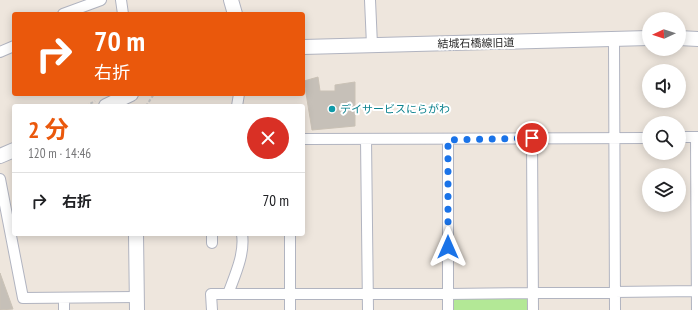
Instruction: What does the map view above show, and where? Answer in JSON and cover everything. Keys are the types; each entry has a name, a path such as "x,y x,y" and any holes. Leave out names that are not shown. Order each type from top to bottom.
{"street":[{"path":"68,12 100,0"},
{"path":"121,0 123,12"},
{"path":"231,0 234,12"},
{"path":"370,0 372,45"},
{"path":"614,38 615,310"},
{"name":"結城石橋線旧道","path":"305,47 642,38"},
{"path":"686,38 698,39"},
{"path":"0,52 12,47"},
{"path":"110,104 127,96"},
{"path":"686,137 697,137 697,310"},
{"path":"305,139 448,140 532,138 642,138"},
{"path":"532,138 533,310"},
{"path":"366,139 368,310"},
{"path":"448,140 448,310"},
{"path":"0,156 12,151"},
{"path":"0,179 24,298 64,298 137,303 136,236"},
{"path":"228,294 239,264 243,243 242,236"},
{"path":"290,236 290,310"},
{"path":"212,310 211,294 448,294 698,291"},
{"path":"64,298 64,310"}],"green space":[{"path":"533,292 533,310 451,310 450,298"}],"building":[{"name":"デイサービスにらがわ","path":"318,77 320,91 335,91 335,85 355,82 355,126 312,130 305,81"},
{"path":"0,273 13,309 0,310"}],"place":[{"name":"デイサービスにらがわ","path":"332,109"}],"route":[{"path":"448,247 448,140 532,138"}]}
